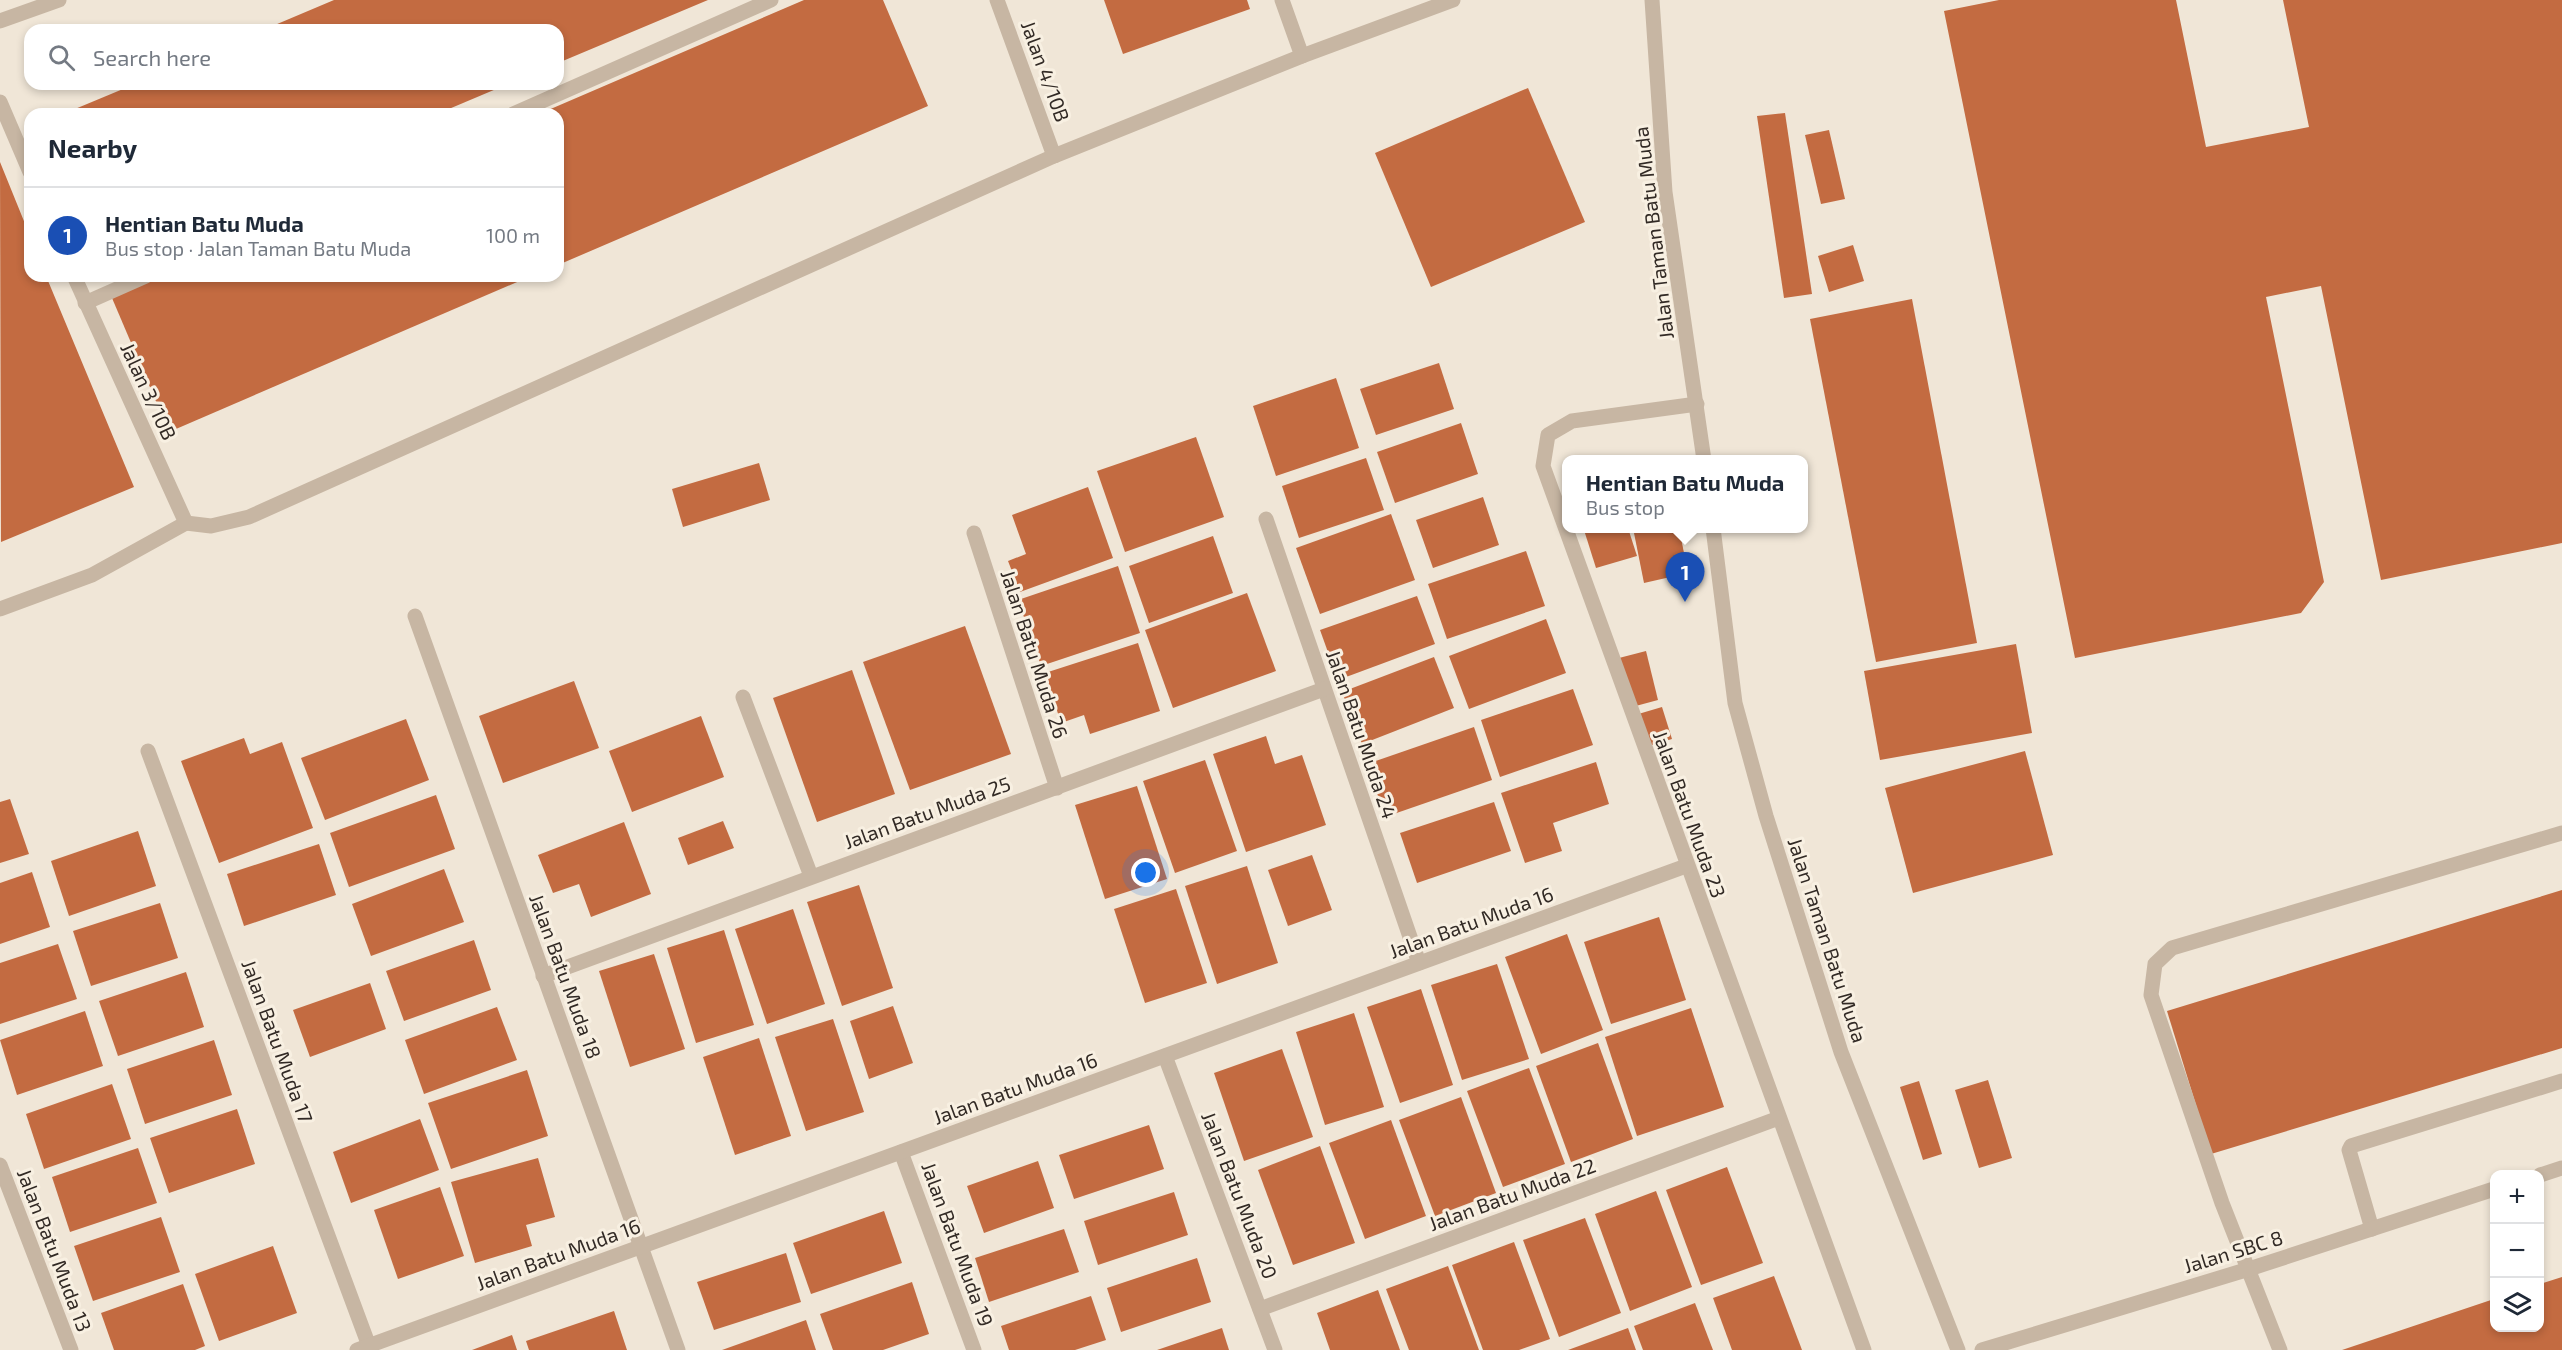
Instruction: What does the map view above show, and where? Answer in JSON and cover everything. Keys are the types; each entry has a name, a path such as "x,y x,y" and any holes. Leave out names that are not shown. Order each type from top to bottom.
{"street":[{"path":"0,21 59,0"},
{"path":"527,108 771,0"},
{"name":"Jalan 4/10B","path":"997,0 1054,156"},
{"path":"1282,0 1302,56"},
{"path":"0,609 92,575 186,523 211,526 249,517 1054,156 1302,56 1453,0"},
{"name":"Jalan Taman Batu Muda","path":"1652,0 1665,192 1703,455"},
{"path":"0,102 24,158"},
{"name":"Jalan 3/10B","path":"77,282 186,523"},
{"path":"86,303 133,282"},
{"name":"Jalan Batu Muda 23","path":"1562,519 1543,466 1548,435 1572,422 1697,404"},
{"name":"Jalan Batu Muda 24","path":"1266,519 1419,963"},
{"name":"Jalan Batu Muda 26","path":"974,533 1057,788"},
{"name":"Jalan Batu Muda 23","path":"1567,533 1686,866 1864,1350"},
{"name":"Jalan Taman Batu Muda","path":"1714,533 1735,703 1766,816 1841,1052 1958,1350"},
{"name":"Jalan Batu Muda 18","path":"415,616 678,1350"},
{"name":"Jalan Batu Muda 25","path":"543,976 1324,689"},
{"path":"743,697 811,876"},
{"name":"Jalan Batu Muda 17","path":"148,751 363,1348"},
{"path":"2280,1350 2222,1203 2151,995 2155,964 2172,948 2562,833"},
{"name":"Jalan Batu Muda 16","path":"363,1348 1686,866"},
{"name":"Jalan Batu Muda 20","path":"1165,1056 1275,1350"},
{"path":"2372,1229 2349,1150 2351,1146 2562,1081"},
{"name":"Jalan Batu Muda 22","path":"1260,1309 1779,1118"},
{"name":"Jalan Batu Muda 19","path":"902,1152 974,1350"},
{"name":"Jalan Batu Muda 13","path":"0,1165 71,1350"},
{"path":"2544,1174 2562,1168"},
{"name":"Jalan SBC 8","path":"1982,1350 2249,1269 2490,1190"}],"building":[{"path":"334,0 708,0 564,60 564,24 277,24"},
{"path":"804,0 883,0 928,106 564,262 564,108 553,108"},
{"path":"1104,0 1247,0 1250,9 1123,54"},
{"path":"1999,0 2176,0 2206,147 2309,127 2283,0 2562,0 2562,543 2381,580 2321,286 2266,297 2324,582 2301,613 2075,658 1944,11"},
{"path":"1528,88 1585,222 1431,287 1375,153"},
{"path":"121,90 494,90 451,108 77,108"},
{"path":"1785,113 1812,294 1784,298 1757,116"},
{"path":"1829,130 1845,199 1821,204 1805,135"},
{"path":"0,162 24,221 24,282 49,282 134,487 1,542"},
{"path":"1853,245 1864,281 1829,292 1818,256"},
{"path":"148,282 517,282 169,432 112,298"},
{"path":"1912,299 1977,643 1876,662 1810,319"},
{"path":"1439,363 1454,409 1376,435 1360,389"},
{"path":"1336,378 1359,448 1276,476 1253,406"},
{"path":"1461,423 1478,474 1395,503 1377,452"},
{"path":"1196,437 1224,517 1125,552 1097,471"},
{"path":"1366,458 1384,510 1299,538 1282,486"},
{"path":"759,463 770,500 683,527 672,489"},
{"path":"1088,487 1113,558 1020,592 1008,561 1026,554 1012,515"},
{"path":"1483,497 1499,545 1433,568 1416,520"},
{"path":"1391,514 1415,580 1320,614 1296,548"},
{"path":"1585,533 1630,533 1637,556 1596,568"},
{"path":"1634,533 1680,533 1688,573 1644,583"},
{"path":"1213,536 1233,593 1149,623 1129,566"},
{"path":"1526,551 1545,606 1447,639 1428,584"},
{"path":"1118,566 1140,633 1041,666 1018,600"},
{"path":"1247,593 1276,671 1173,708 1145,630"},
{"path":"1417,596 1435,644 1338,680 1320,630"},
{"path":"1546,619 1566,673 1469,709 1449,656"},
{"path":"965,626 1011,754 910,790 863,662"},
{"path":"1138,643 1160,711 1090,734 1084,715 1061,723 1045,673"},
{"path":"2016,644 2032,733 1880,760 1864,671"},
{"path":"1646,651 1658,700 1632,707 1619,658"},
{"path":"1434,657 1454,708 1362,744 1342,692"},
{"path":"852,670 895,794 817,822 773,698"},
{"path":"574,681 599,748 503,783 479,716"},
{"path":"1573,689 1593,745 1500,777 1481,720"},
{"path":"1662,707 1672,739 1645,747 1635,715"},
{"path":"701,716 724,777 632,812 609,751"},
{"path":"406,719 429,780 325,820 301,758"},
{"path":"1474,727 1492,780 1385,817 1367,764"},
{"path":"1266,736 1275,764 1302,755 1326,825 1246,852 1213,754"},
{"path":"244,738 250,754 282,742 313,828 219,863 181,761"},
{"path":"2025,751 2053,855 1913,893 1885,788"},
{"path":"1205,760 1237,851 1175,873 1143,781"},
{"path":"1596,762 1609,804 1553,823 1562,851 1525,863 1501,793"},
{"path":"1137,786 1167,879 1105,899 1075,805"},
{"path":"436,795 455,849 349,887 330,833"},
{"path":"10,799 29,854 0,863 0,802"},
{"path":"1494,802 1511,851 1417,883 1400,833"},
{"path":"723,821 734,848 688,865 678,838"},
{"path":"624,822 651,894 591,917 579,884 553,893 538,855"},
{"path":"138,831 156,886 69,916 51,861"},
{"path":"319,844 336,895 244,926 227,874"},
{"path":"1312,855 1332,910 1288,926 1268,870"},
{"path":"1247,866 1278,963 1217,984 1185,886"},
{"path":"444,869 464,922 371,956 352,904"},
{"path":"32,872 50,927 0,944 0,883"},
{"path":"859,885 893,988 842,1006 807,902"},
{"path":"1176,889 1207,983 1145,1003 1114,909"},
{"path":"2562,890 2562,1048 2211,1154 2167,1011"},
{"path":"160,903 178,958 91,986 73,931"},
{"path":"793,909 825,1004 767,1024 735,929"},
{"path":"1659,917 1686,1000 1611,1024 1584,942"},
{"path":"724,930 754,1025 696,1043 667,948"},
{"path":"1567,934 1603,1030 1541,1054 1505,957"},
{"path":"474,940 491,990 404,1021 386,971"},
{"path":"58,944 77,999 0,1024 0,963"},
{"path":"654,954 685,1049 630,1067 599,971"},
{"path":"1497,964 1529,1059 1462,1080 1431,985"},
{"path":"186,972 204,1027 118,1056 99,1001"},
{"path":"370,983 386,1029 310,1057 293,1010"},
{"path":"1421,989 1453,1085 1400,1103 1367,1007"},
{"path":"893,1006 913,1063 869,1079 850,1021"},
{"path":"497,1007 517,1060 424,1094 405,1040"},
{"path":"1691,1008 1724,1107 1637,1136 1605,1037"},
{"path":"85,1011 103,1066 17,1095 0,1040"},
{"path":"1354,1013 1384,1107 1325,1125 1296,1032"},
{"path":"833,1019 864,1112 806,1131 775,1037"},
{"path":"759,1038 791,1136 735,1155 703,1057"},
{"path":"214,1040 232,1095 145,1124 127,1069"},
{"path":"1598,1043 1633,1139 1571,1162 1536,1066"},
{"path":"1282,1049 1313,1137 1244,1161 1214,1073"},
{"path":"1529,1068 1565,1164 1503,1187 1467,1091"},
{"path":"527,1070 548,1136 451,1169 428,1103"},
{"path":"1988,1080 2012,1158 1979,1168 1955,1090"},
{"path":"1919,1081 1942,1154 1923,1160 1900,1087"},
{"path":"112,1084 131,1139 44,1169 26,1114"},
{"path":"1461,1097 1496,1193 1435,1216 1399,1120"},
{"path":"237,1109 255,1164 169,1193 150,1138"},
{"path":"420,1119 439,1170 351,1203 333,1152"},
{"path":"1391,1120 1426,1216 1365,1239 1329,1143"},
{"path":"1149,1125 1164,1169 1074,1199 1059,1155"},
{"path":"1320,1146 1355,1243 1293,1265 1258,1170"},
{"path":"138,1148 157,1203 70,1232 52,1177"},
{"path":"538,1158 555,1217 526,1225 532,1246 475,1263 451,1182"},
{"path":"1038,1161 1054,1208 984,1233 967,1186"},
{"path":"1727,1167 1763,1263 1701,1285 1666,1190"},
{"path":"440,1187 464,1256 398,1279 374,1210"},
{"path":"1656,1191 1692,1287 1630,1311 1595,1214"},
{"path":"1174,1192 1188,1235 1098,1265 1084,1221"},
{"path":"884,1211 902,1263 811,1294 793,1243"},
{"path":"161,1217 180,1272 93,1301 74,1246"},
{"path":"1585,1218 1621,1313 1559,1337 1523,1240"},
{"path":"1064,1229 1079,1272 989,1302 975,1258"},
{"path":"1514,1242 1550,1339 1519,1350 1483,1350 1452,1265"},
{"path":"273,1246 297,1313 219,1341 195,1274"},
{"path":"786,1253 801,1302 714,1330 697,1282"},
{"path":"1197,1258 1211,1302 1121,1332 1107,1288"},
{"path":"1448,1266 1479,1350 1409,1350 1386,1289"},
{"path":"1774,1276 1802,1350 1732,1350 1713,1298"},
{"path":"2562,1277 2562,1350 2342,1350 2490,1300 2490,1332 2544,1332 2544,1283"},
{"path":"912,1282 929,1334 883,1350 833,1350 820,1314"},
{"path":"183,1284 205,1346 195,1350 114,1350 101,1313"},
{"path":"1378,1290 1400,1350 1330,1350 1317,1313"},
{"path":"1091,1296 1106,1340 1075,1350 1009,1350 1001,1326"},
{"path":"1695,1303 1713,1350 1643,1350 1634,1326"},
{"path":"614,1311 627,1350 529,1350 526,1341"},
{"path":"806,1320 816,1350 722,1350"},
{"path":"1222,1328 1229,1350 1157,1350"},
{"path":"1628,1328 1636,1350 1568,1350"},
{"path":"512,1335 517,1350 472,1350"}],"place":[{"name":"Hentian Batu Muda","path":"1685,602"}]}
